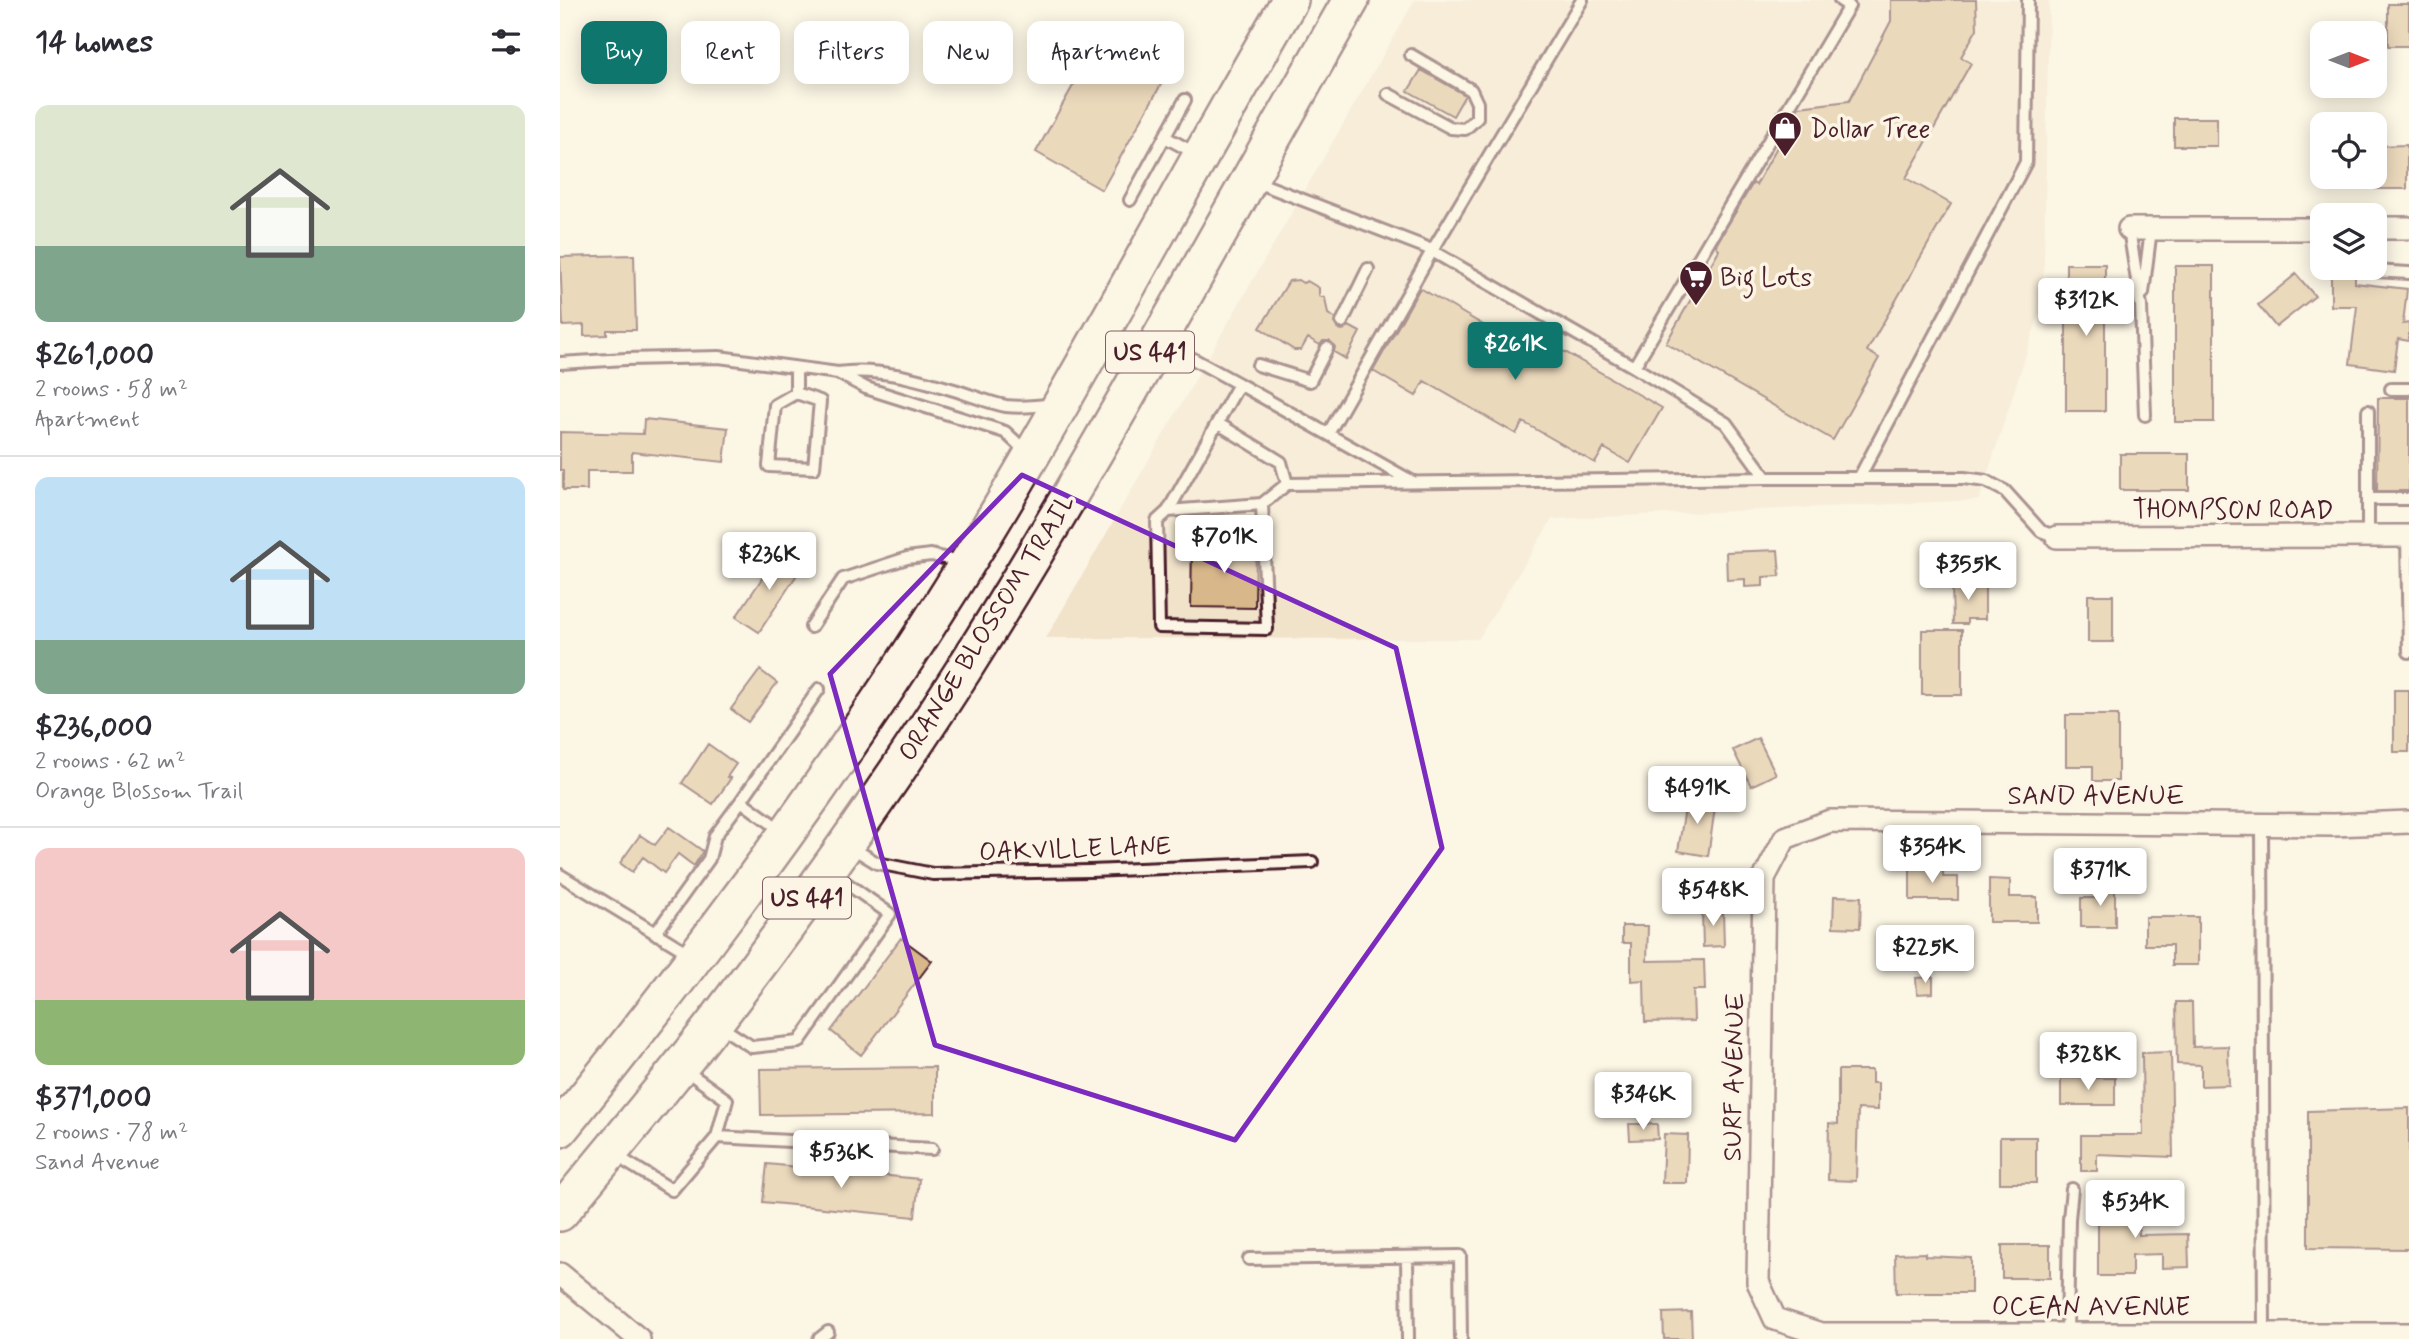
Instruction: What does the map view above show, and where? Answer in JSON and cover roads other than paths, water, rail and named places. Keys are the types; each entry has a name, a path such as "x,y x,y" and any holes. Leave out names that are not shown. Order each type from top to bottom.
{"main road":[{"name":"ORANGE BLOSSOM TRAIL","path":"560,1129 695,958 786,837 852,742 967,563 1035,448 1290,0"},
{"name":"ORANGE BLOSSOM TRAIL","path":"560,1213 715,1023 836,857 963,670 1089,460 1351,0"},
{"path":"1200,156 1249,179"},
{"path":"1035,448 1089,460"},
{"path":"786,837 836,857"}],"street":[{"path":"2387,228 2409,228"},
{"path":"2129,229 2310,229"},
{"name":"THOMPSON ROAD","path":"2057,537 2408,536"},
{"name":"SAND AVENUE","path":"1785,838 1830,821 2262,824 2409,822"},
{"name":"SURF AVENUE","path":"1775,1319 1758,1282 1764,878 1785,838"},
{"path":"560,1274 628,1336"},
{"name":"OCEAN AVENUE","path":"1775,1319 1821,1334 2409,1334"}],"lane":[{"path":"1328,434 1432,251 1582,0"},
{"path":"1859,478 2026,162 2028,0"},
{"path":"1634,367 1846,2"},
{"path":"1388,94 1451,128 1465,129 1476,118 1477,103 1471,90 1412,55"},
{"path":"1130,200 1185,100"},
{"path":"1165,137 1200,156"},
{"path":"1249,179 1432,251 1634,367 1726,423 1766,478"},
{"path":"2129,229 2141,306 2145,415"},
{"path":"2141,306 2151,229"},
{"path":"1342,322 1368,269"},
{"path":"2387,272 2409,273"},
{"path":"1158,339 1416,484"},
{"path":"1258,365 1310,381 1327,348"},
{"path":"560,363 719,357 838,373 878,372 1006,405 1030,407 1061,403"},
{"path":"796,369 796,393"},
{"path":"838,373 866,388 1005,432 1018,444 1035,448"},
{"path":"1239,384 1168,511 1157,521 1159,627 1267,629 1262,504"},
{"path":"2391,389 2409,389"},
{"path":"796,393 820,401 814,468 769,466 775,405 796,393"},
{"path":"2368,411 2368,537"},
{"path":"1217,423 1281,462 1287,484"},
{"path":"1168,511 1262,504 1287,484 1964,478 1986,481 2005,491 2041,531 2057,537"},
{"path":"2368,499 2409,499"},
{"path":"2408,536 2409,652"},
{"path":"811,627 843,579 907,558 931,555 967,563"},
{"path":"655,933 709,859 715,836 819,689"},
{"path":"741,800 786,837"},
{"path":"2262,824 2264,1333"},
{"path":"715,1023 752,1047 799,1042 890,914 836,857"},
{"name":"OAKVILLE LANE","path":"836,857 933,874 1312,862"},
{"path":"560,876 695,958"},
{"path":"610,1152 672,1190 717,1137 727,1100 679,1066"},
{"path":"717,1137 932,1149"},
{"path":"2067,1334 2072,1189"},
{"path":"1249,1259 1460,1256 1461,1339"},
{"path":"1407,1257 1408,1339"}],"place":[{"name":"Dollar Tree","path":"1785,158"},
{"name":"Big Lots","path":"1696,307"}]}
